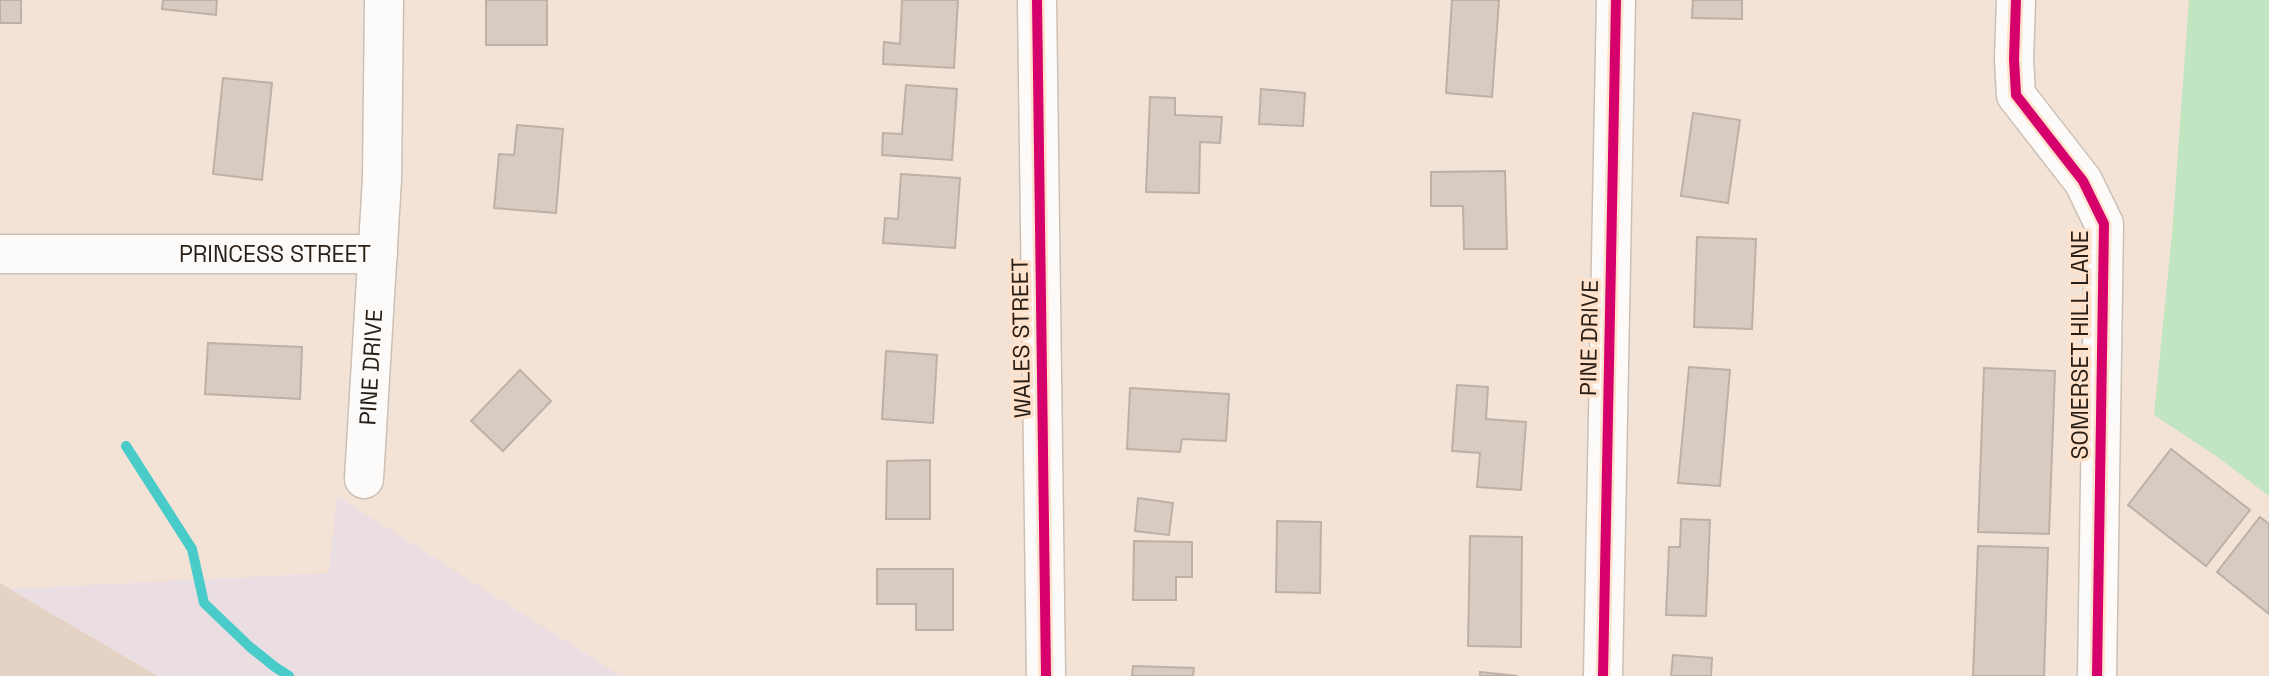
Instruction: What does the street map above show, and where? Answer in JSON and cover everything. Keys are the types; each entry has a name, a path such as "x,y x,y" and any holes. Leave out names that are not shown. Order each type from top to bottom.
{"street":[{"name":"PRINCESS STREET","path":"0,254 378,254 382,178 384,0"},
{"name":"WALES STREET","path":"1037,0 1045,676"},
{"name":"PINE DRIVE","path":"1603,676 1616,0"},
{"name":"SOMERSET HILL LANE","path":"2016,0 2016,95 2082,181 2104,224 2097,676"},
{"name":"PINE DRIVE","path":"363,479 378,254"}],"shaded area":[{"path":"337,496 621,676 158,676 10,589 329,573"},
{"path":"0,583 158,676 0,676"}],"green space":[{"path":"2189,0 2269,0 2269,496 2219,458 2154,415 2172,234"}],"building":[{"path":"0,0 21,0 21,23 0,23"},
{"path":"163,0 217,0 216,15 162,9"},
{"path":"486,0 547,0 547,45 486,45"},
{"path":"902,0 958,0 954,68 883,64 884,42 900,44"},
{"path":"1452,0 1499,0 1492,97 1446,93"},
{"path":"1693,0 1742,0 1742,19 1692,18"},
{"path":"223,78 272,83 262,180 213,174"},
{"path":"906,85 957,89 952,160 882,155 883,133 902,134"},
{"path":"1261,89 1305,93 1303,126 1259,124"},
{"path":"1150,97 1175,98 1175,115 1222,117 1220,143 1200,142 1199,193 1146,192"},
{"path":"1693,113 1740,120 1728,203 1681,196"},
{"path":"517,125 563,129 556,213 494,208 499,154 514,155"},
{"path":"1505,171 1507,249 1464,249 1463,206 1431,206 1431,172"},
{"path":"901,174 960,178 955,248 883,243 885,218 898,219"},
{"path":"1697,237 1756,239 1752,329 1694,327"},
{"path":"208,343 302,347 300,399 205,394"},
{"path":"886,351 937,355 933,423 882,419"},
{"path":"1689,367 1730,370 1720,486 1678,483"},
{"path":"1984,368 2055,371 2049,534 1978,532"},
{"path":"520,370 551,401 503,451 471,421"},
{"path":"1457,385 1488,387 1486,419 1526,422 1521,490 1477,487 1480,453 1452,451"},
{"path":"1130,388 1229,394 1226,441 1182,439 1180,452 1127,449"},
{"path":"2171,449 2250,510 2206,566 2128,505"},
{"path":"930,460 930,519 886,519 887,461"},
{"path":"1138,498 1173,503 1169,535 1135,531"},
{"path":"2260,517 2269,524 2269,614 2217,572"},
{"path":"1681,519 1710,520 1706,616 1666,615 1669,547 1680,547"},
{"path":"1277,521 1321,522 1320,593 1276,592"},
{"path":"1470,536 1522,537 1521,647 1468,646"},
{"path":"1134,541 1192,542 1192,577 1176,577 1176,600 1133,600"},
{"path":"1978,546 2048,548 2044,676 1973,676"},
{"path":"877,569 953,569 953,630 916,630 916,604 877,604"},
{"path":"1673,655 1712,658 1711,676 1671,676"},
{"path":"1133,666 1194,668 1193,676 1132,676"},
{"path":"1480,672 1518,676 1480,676"}],"waterway":[{"path":"126,446 192,549 204,603 250,647 289,676"}],"cycle path":[{"path":"1037,0 1046,676"},
{"path":"1603,676 1616,0"},
{"path":"2016,0 2016,95 2083,181 2104,224 2097,676"}]}
